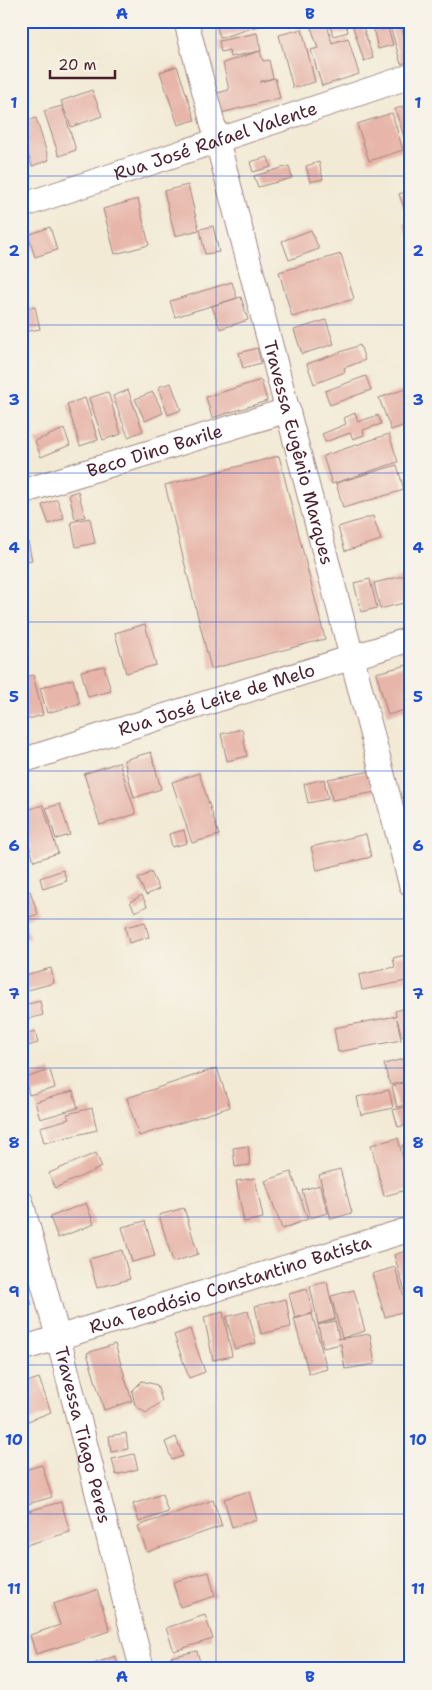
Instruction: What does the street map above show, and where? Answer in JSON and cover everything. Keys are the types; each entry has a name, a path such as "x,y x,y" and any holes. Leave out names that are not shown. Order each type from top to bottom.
{"street":[{"name":"Travessa Eugênio Marques","path":"186,21 411,884"},
{"name":"Rua José Rafael Valente","path":"21,206 411,76"},
{"name":"Beco Dino Barile","path":"21,492 288,410"},
{"name":"Rua José Leite de Melo","path":"21,761 411,639"},
{"name":"Travessa Tiago Peres","path":"21,1202 58,1337 142,1669"},
{"name":"Rua Teodósio Constantino Batista","path":"21,1349 411,1229"}],"building":[{"path":"223,21 264,21 265,24 220,38 216,23"},
{"path":"309,21 326,21 332,43 348,38 359,74 322,86 311,50 318,48"},
{"path":"329,21 345,21 348,32 333,36"},
{"path":"351,21 361,21 373,58 364,61"},
{"path":"379,21 381,30 388,28 393,45 378,49 372,23"},
{"path":"400,23 406,44 411,43 411,61 401,64 390,26"},
{"path":"302,29 315,82 293,88 279,35"},
{"path":"257,33 261,51 230,57 229,50 221,52 219,41"},
{"path":"260,51 263,61 269,60 273,78 259,82 275,78 280,98 221,113 217,93 229,90 223,63"},
{"path":"177,66 195,120 178,125 160,72"},
{"path":"92,90 102,116 71,127 61,101"},
{"path":"411,104 411,148 408,149 395,109"},
{"path":"62,106 76,150 59,156 44,111"},
{"path":"392,113 403,150 369,161 357,124"},
{"path":"36,118 49,160 32,166 21,134 21,123"},
{"path":"21,150 31,178 21,181"},
{"path":"268,157 271,167 253,172 250,162"},
{"path":"319,162 323,179 310,182 306,166"},
{"path":"289,166 292,178 258,187 254,176"},
{"path":"188,185 199,230 175,236 164,191"},
{"path":"411,190 411,240 404,224 409,222 399,194"},
{"path":"138,199 149,245 115,254 103,209"},
{"path":"213,226 219,252 205,254 200,229"},
{"path":"50,227 57,250 35,257 28,235"},
{"path":"311,230 319,249 289,260 282,241"},
{"path":"341,254 354,299 292,317 279,272"},
{"path":"232,282 237,298 175,317 170,301"},
{"path":"241,297 248,320 220,329 212,306"},
{"path":"35,307 40,329 23,332 21,310"},
{"path":"326,320 334,344 302,354 294,330"},
{"path":"360,345 365,360 344,368 345,372 314,384 307,364"},
{"path":"257,348 261,363 243,368 239,353"},
{"path":"366,376 371,390 330,405 325,391"},
{"path":"261,380 267,401 212,418 206,397"},
{"path":"171,383 181,410 168,415 158,387"},
{"path":"411,387 411,423 391,430 379,398"},
{"path":"128,390 143,431 128,437 113,396"},
{"path":"108,392 121,434 103,440 89,398"},
{"path":"153,392 163,413 145,421 135,399"},
{"path":"85,398 98,440 80,446 67,404"},
{"path":"355,413 358,422 378,415 381,424 363,430 364,435 353,439 350,433 325,442 322,434 346,424 344,418"},
{"path":"64,429 70,445 41,457 35,441"},
{"path":"389,434 398,462 332,484 323,456"},
{"path":"279,456 325,639 211,669 165,485"},
{"path":"397,465 404,490 343,508 336,483"},
{"path":"78,491 85,517 75,519 69,494"},
{"path":"57,499 64,518 49,524 42,505"},
{"path":"21,510 32,560 21,562"},
{"path":"373,516 381,540 345,551 338,527"},
{"path":"90,518 95,543 76,547 71,522"},
{"path":"411,574 411,601 380,609 374,583"},
{"path":"370,579 377,608 361,612 354,583"},
{"path":"145,624 156,665 126,673 115,633"},
{"path":"411,664 411,708 388,715 376,673"},
{"path":"104,666 111,691 88,697 81,671"},
{"path":"33,675 43,715 21,721 21,678"},
{"path":"73,679 80,704 47,713 40,688"},
{"path":"242,729 247,756 227,761 221,734"},
{"path":"151,752 161,789 134,798 124,760"},
{"path":"119,762 136,814 100,825 84,774"},
{"path":"372,771 376,792 332,800 328,779"},
{"path":"199,773 219,835 192,843 172,782"},
{"path":"324,779 328,799 308,803 304,784"},
{"path":"60,804 70,835 56,839 46,808"},
{"path":"43,805 58,853 34,861 21,819 21,812"},
{"path":"184,830 187,843 172,847 169,834"},
{"path":"366,834 371,857 317,870 311,847"},
{"path":"63,870 67,881 43,889 40,878"},
{"path":"151,872 159,889 146,895 138,879"},
{"path":"30,891 38,914 24,919 30,938 21,941 21,894"},
{"path":"142,895 147,906 135,912 130,902"},
{"path":"145,922 149,937 129,943 125,927"},
{"path":"409,954 411,980 362,990 359,975 395,967 393,958"},
{"path":"51,968 54,983 21,992 21,976"},
{"path":"40,1001 43,1015 21,1021 21,1006"},
{"path":"411,1007 411,1034 402,1037 397,1019 401,1040 338,1052 334,1028 396,1016 395,1011"},
{"path":"35,1031 38,1043 21,1048 21,1035"},
{"path":"411,1057 411,1080 390,1085 384,1064"},
{"path":"217,1068 230,1107 139,1136 127,1098"},
{"path":"50,1070 55,1088 29,1095 25,1078"},
{"path":"411,1081 411,1103 397,1107 392,1086"},
{"path":"389,1090 393,1108 361,1115 357,1097"},
{"path":"73,1091 78,1108 40,1119 35,1102"},
{"path":"411,1105 411,1124 398,1127 393,1110"},
{"path":"92,1108 97,1130 44,1143 40,1127 69,1119 67,1114"},
{"path":"398,1138 410,1189 384,1196 371,1145"},
{"path":"411,1143 411,1174 410,1175 402,1145"},
{"path":"248,1146 250,1165 235,1167 233,1148"},
{"path":"96,1153 102,1167 55,1188 49,1173"},
{"path":"340,1169 352,1213 331,1219 319,1175"},
{"path":"291,1172 308,1219 282,1229 265,1181"},
{"path":"255,1178 263,1218 244,1222 236,1181"},
{"path":"320,1185 328,1213 310,1218 302,1190"},
{"path":"86,1203 94,1224 58,1238 50,1217"},
{"path":"184,1208 198,1254 173,1262 159,1215"},
{"path":"145,1221 155,1256 132,1262 122,1227"},
{"path":"411,1249 411,1300 408,1301 394,1255"},
{"path":"122,1250 130,1279 97,1288 89,1259"},
{"path":"395,1267 408,1310 385,1317 372,1274"},
{"path":"21,1273 32,1305 21,1308"},
{"path":"327,1282 335,1319 318,1324 310,1286"},
{"path":"307,1289 313,1313 295,1318 289,1294"},
{"path":"354,1290 365,1331 342,1338 331,1296"},
{"path":"286,1299 291,1327 261,1334 255,1306"},
{"path":"248,1311 256,1343 235,1349 226,1317"},
{"path":"223,1312 232,1356 213,1360 204,1317"},
{"path":"312,1314 327,1369 309,1374 294,1319"},
{"path":"335,1321 338,1339 370,1334 375,1364 345,1369 341,1344 323,1348 318,1325"},
{"path":"190,1329 205,1372 189,1378 174,1335"},
{"path":"115,1344 132,1401 104,1410 87,1353"},
{"path":"39,1378 51,1412 28,1421 21,1403 21,1384"},
{"path":"142,1381 157,1385 162,1401 146,1413 135,1405 132,1391"},
{"path":"126,1433 128,1449 111,1452 109,1436"},
{"path":"176,1437 183,1456 172,1460 165,1442"},
{"path":"134,1454 138,1469 116,1475 112,1459"},
{"path":"42,1465 52,1497 21,1506 21,1471"},
{"path":"249,1491 257,1520 232,1527 224,1499"},
{"path":"162,1494 168,1512 139,1522 133,1504"},
{"path":"213,1500 222,1526 147,1552 138,1526"},
{"path":"61,1502 70,1532 26,1545 21,1528 21,1513"},
{"path":"209,1572 215,1596 180,1607 173,1582"},
{"path":"97,1590 110,1631 36,1654 30,1635 60,1625 53,1604"},
{"path":"205,1615 213,1639 174,1651 166,1628"},
{"path":"197,1651 201,1666 173,1669 170,1657"},
{"path":"115,1656 120,1669 80,1669"}]}
